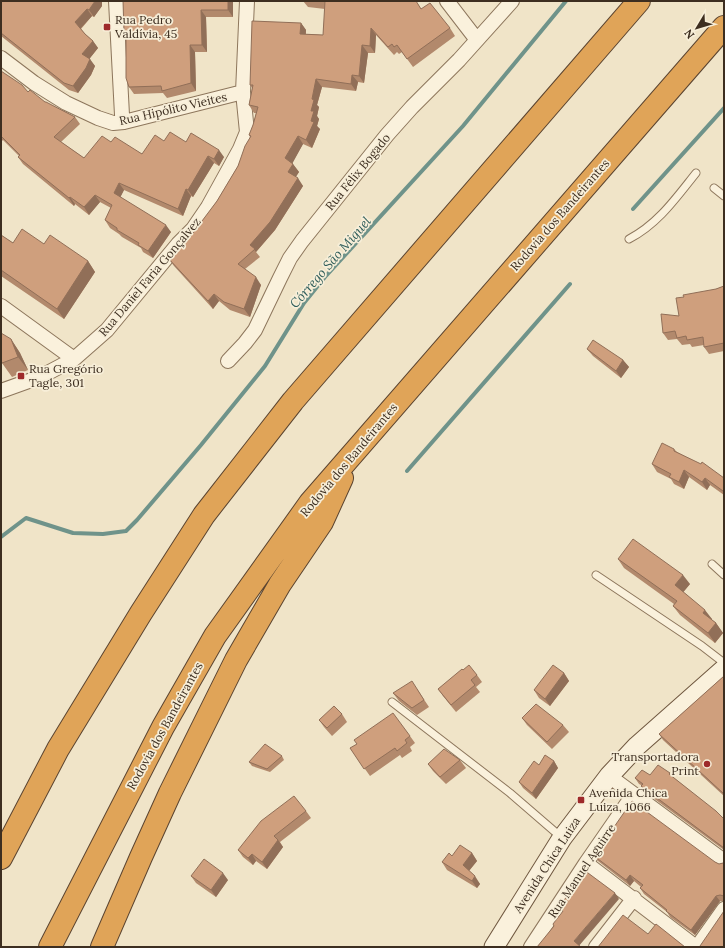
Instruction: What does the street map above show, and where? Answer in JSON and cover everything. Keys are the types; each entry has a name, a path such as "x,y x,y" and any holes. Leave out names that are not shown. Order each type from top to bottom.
{"highway":[{"path":"1,858 58,749 141,612 204,515 294,401 639,1"},
{"name":"Rodovia dos Bandeirantes","path":"50,947 163,727 215,636 310,503 724,27"},
{"path":"102,947 167,800 236,660 280,584 322,522 352,455"},
{"path":"1,826 58,749"}],"main road":[{"name":"Avenida Chica Luiza","path":"494,947 562,838 608,776 637,746 724,669"}],"street":[{"path":"116,1 122,115 124,122"},
{"name":"Rua Daniel Faria Gonçalvez","path":"1,391 40,377 74,359 107,330 178,244 193,229 208,207 240,150 247,132 243,92 247,1"},
{"path":"447,1 477,40"},
{"name":"Rua Félix Bogado","path":"228,361 245,344 255,330 290,258 302,241 387,135 459,60 512,1"},
{"name":"Rua Hipólito Vieites","path":"1,58 34,83 66,103 98,118 113,123 124,122 243,92"},
{"path":"1,306 74,359"},
{"path":"608,776 724,861"},
{"name":"Rua Manuel Aguirre","path":"530,947 586,863 634,795"},
{"path":"586,863 634,898 696,947 724,909"},
{"path":"596,947 634,898"}],"lane":[{"path":"630,240 643,232 668,208 696,173"},
{"path":"714,188 724,196"},
{"path":"712,564 724,575"},
{"path":"596,575 702,646 724,663"},
{"path":"392,702 510,793 562,838"}],"building":[{"path":"1,1 95,1 89,10 87,9 75,22 93,41 82,54 90,59 86,68 73,86 64,83 1,33"},
{"path":"123,1 228,1 228,10 201,10 202,45 190,45 191,83 162,91 161,86 129,87 126,78 126,32 124,32"},
{"path":"325,1 416,1 421,9 430,3 450,28 407,59 397,45 394,47 392,44 388,47 371,28 370,46 362,45 359,76 352,75 351,84 316,79 312,99 314,100 311,111 314,111 311,121 314,122 306,140 298,136 285,158 293,164 288,172 298,178 270,222 250,245 255,249 238,264 256,277 244,309 224,302 214,294 208,301 168,258 200,226 199,225 217,201 238,166 245,146 251,136 249,135 258,107 249,105 253,85 250,85 252,21 301,23 300,34 323,35"},
{"path":"1,71 22,85 28,92 30,90 45,102 75,117 54,137 84,158 102,136 111,142 115,137 142,154 155,135 164,141 170,132 186,142 191,133 219,150 214,159 208,156 188,190 186,189 178,209 119,183 114,193 166,225 148,251 138,245 139,243 117,230 117,228 105,220 112,205 95,195 84,207 70,197 69,198 18,157 20,155 1,136"},
{"path":"22,229 44,244 50,235 88,261 57,309 1,270 1,235 13,243"},
{"path":"724,286 724,343 704,347 703,337 687,340 686,336 677,338 675,331 663,333 661,314 679,316 676,298 684,297 683,295 716,289"},
{"path":"1,333 11,339 18,357 2,363 1,360"},
{"path":"593,340 623,360 616,371 587,349"},
{"path":"662,443 674,449 674,451 701,464 702,462 724,478 724,490 723,491 705,478 702,482 684,470 679,482 669,477 671,474 652,464"},
{"path":"633,539 683,575 675,585 705,610 703,613 716,623 708,633 673,606 677,601 618,559"},
{"path":"469,665 477,675 471,680 475,685 451,705 438,689"},
{"path":"553,665 564,673 545,699 534,690"},
{"name":"Transportadora Print","path":"724,676 724,794 659,734"},
{"path":"412,681 424,700 412,708 393,693"},
{"path":"536,704 563,725 547,742 522,718"},
{"path":"334,706 342,714 327,728 319,720"},
{"path":"393,713 410,736 405,740 407,743 397,751 395,748 364,769 350,748 357,744 354,740"},
{"path":"265,744 282,756 267,769 249,762"},
{"path":"444,749 460,760 440,777 428,764"},
{"path":"545,755 554,761 532,793 519,782 534,761 539,765"},
{"path":"658,765 670,773 669,774 724,819 724,848 641,786 643,784 635,778 642,770 650,775"},
{"path":"294,796 306,811 274,836 278,840 262,862 252,854 248,858 238,850 261,821"},
{"path":"632,801 715,862 719,864 724,863 724,896 716,896 691,930 666,911 667,910 640,888 643,885 630,875 626,880 594,856"},
{"path":"460,845 472,853 463,865 475,876 472,881 442,862 449,853 452,856"},
{"path":"204,859 223,873 211,890 191,876"},
{"path":"584,870 615,893 574,941 581,947 537,947 554,926 553,924 563,911 559,908"},
{"path":"724,911 724,947 699,947 700,946"},
{"path":"623,915 648,934 656,924 685,947 598,947"}],"waterway":[{"name":"Córrego São Miguel","path":"1,537 26,518 73,533 103,534 126,531 201,445 265,366 304,303 325,277 463,126 566,1"},
{"path":"633,209 724,108"},
{"path":"407,471 570,284"}],"place":[{"name":"Rua Pedro Valdívia, 45","path":"107,27"},
{"name":"Rua Gregório Tagle, 301","path":"21,376"},
{"name":"Transportadora Print","path":"707,764"},
{"name":"Avenida Chica Luiza, 1066","path":"581,800"}]}
